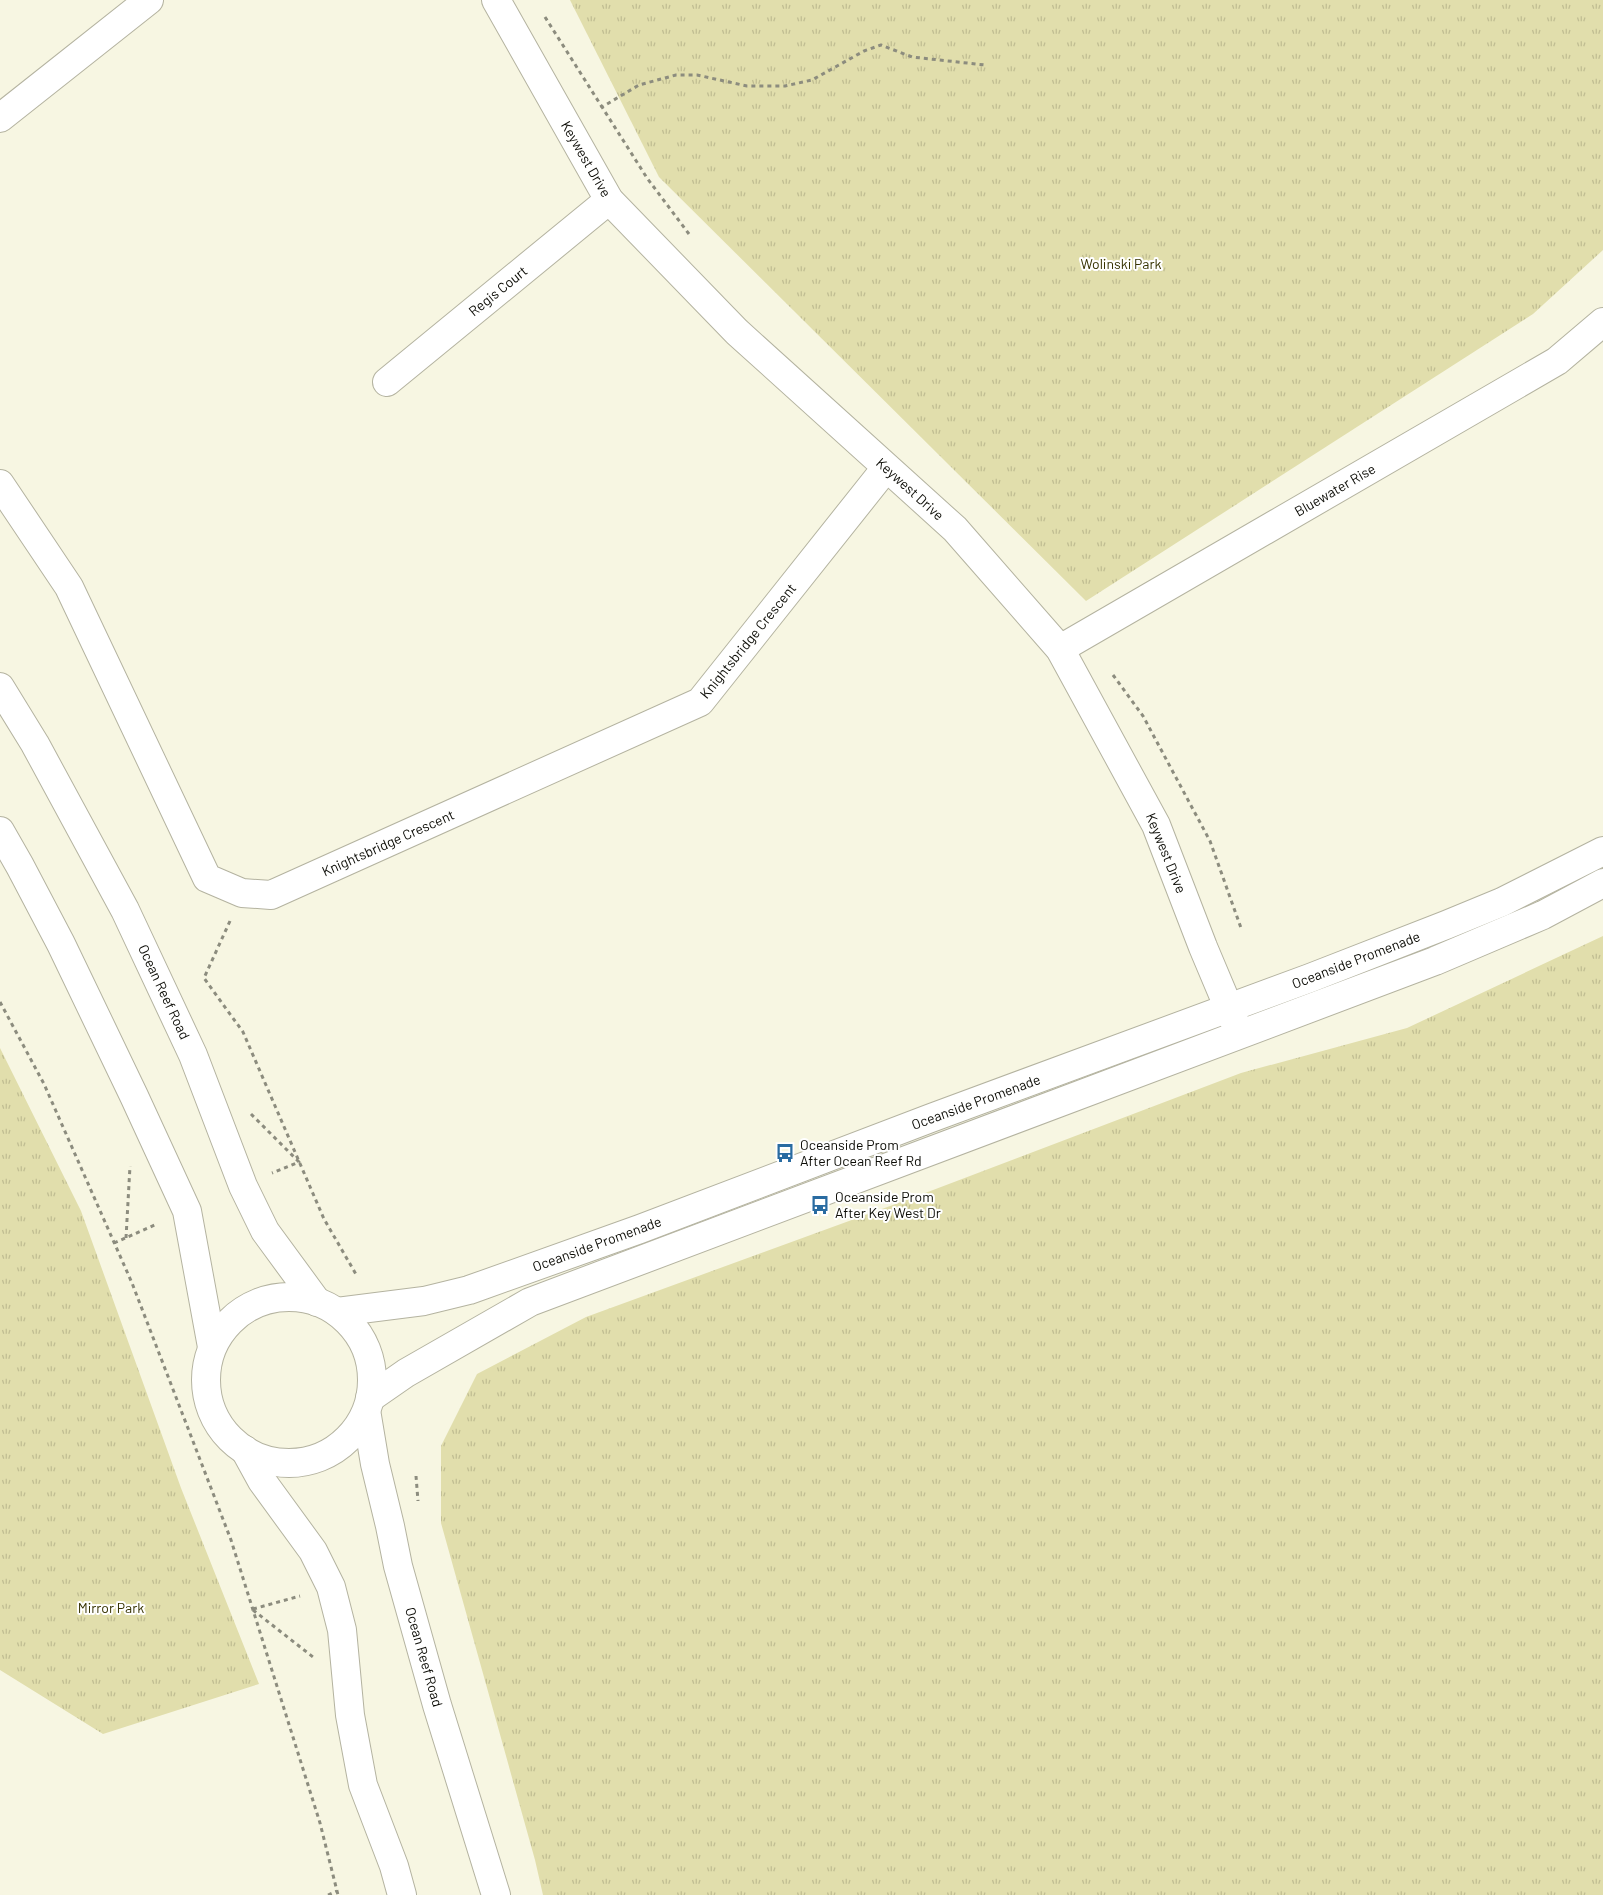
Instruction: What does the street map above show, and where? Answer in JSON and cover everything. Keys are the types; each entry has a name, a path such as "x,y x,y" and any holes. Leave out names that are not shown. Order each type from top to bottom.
{"main road":[{"path":"0,118 149,0"},
{"name":"Keywest Drive","path":"496,0 609,200 737,332 956,529 1060,649 1156,825 1203,947 1240,1035"},
{"name":"Regis Court","path":"387,382 609,200"},
{"name":"Bluewater Rise","path":"1060,649 1557,362 1603,322"},
{"name":"Knightsbridge Crescent","path":"0,484 69,587 207,878 242,893 271,895 700,702 886,468"},
{"name":"Ocean Reef Road","path":"0,687 34,744 126,910 193,1055 243,1186 265,1231 327,1307"},
{"path":"0,831 61,944 187,1211 212,1347"},
{"name":"Oceanside Promenade","path":"327,1307 424,1301 469,1290 731,1195 1228,1007 1310,978 1502,902 1603,851"},
{"name":"Oceanside Promenade","path":"369,1407 406,1373 530,1302 1435,960 1543,915 1603,883"},
{"path":"279,1297 291,1297 327,1307 356,1330 366,1345 371,1362 373,1380 369,1407 347,1440 321,1458 290,1464 274,1462 259,1457 230,1439 219,1425 211,1409 206,1392 206,1373 212,1347 223,1328 232,1319 254,1305 279,1297"},
{"name":"Ocean Reef Road","path":"369,1407 375,1464 398,1566 433,1692 496,1895"},
{"path":"245,1450 262,1481 313,1551 331,1588 342,1630 350,1715 364,1785 394,1866 402,1895"}],"path":[{"path":"540,11 647,178 693,240"},
{"path":"602,107 640,85 676,75 697,75 747,86 785,86 812,80 864,51 881,46 912,57 985,65"},
{"path":"1083,636 1148,724 1210,841 1241,928"},
{"path":"242,893 204,978 243,1032 324,1219 356,1276 366,1277"},
{"path":"0,1002 44,1084 132,1284 231,1540 320,1823 337,1893 328,1895"},
{"path":"253,1609 347,1683"}],"green space":[{"name":"Wolinski Park","path":"570,0 1603,0 1603,250 1533,314 1086,601 659,177"},
{"path":"1603,936 1603,1895 543,1895 535,1860 441,1523 441,1446 477,1374 586,1317 912,1198 1241,1073 1407,1028"},
{"name":"Mirror Park","path":"0,1048 81,1211 181,1488 259,1684 103,1734 0,1670"}],"place":[{"name":"Oceanside Prom After Ocean Reef Rd","path":"785,1153"},
{"name":"Oceanside Prom After Key West Dr","path":"820,1205"}]}
